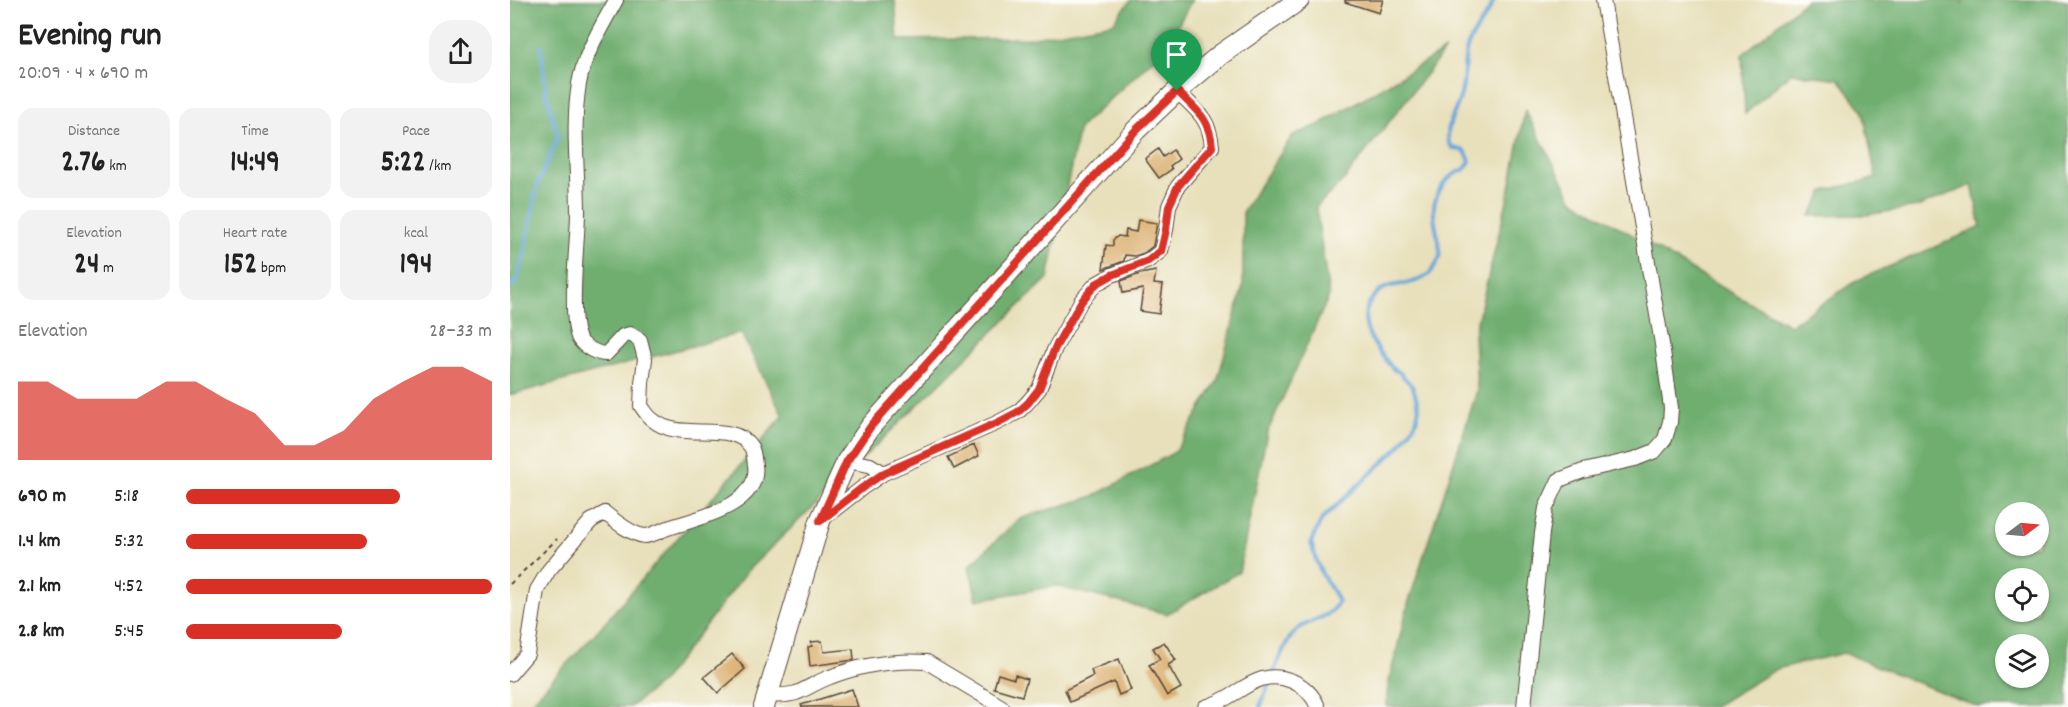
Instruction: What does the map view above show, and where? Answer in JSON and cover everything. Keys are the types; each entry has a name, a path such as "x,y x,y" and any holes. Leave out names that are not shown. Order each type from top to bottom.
{"street":[{"path":"510,674 527,654 537,590 549,570 591,521 605,513 623,527 645,536 709,516 744,496 754,481 756,468 752,449 745,440 734,434 690,432 670,428 653,421 641,406 645,359 640,340 630,334 623,336 606,354 598,354 580,340 574,318 579,83 588,54 616,0"},
{"path":"766,702 820,521 847,461 871,426 1136,130 1220,55 1299,0"},
{"path":"1524,707 1542,533 1546,508 1552,493 1559,480 1571,475 1635,459 1655,451 1665,439 1670,423 1671,408 1662,344 1603,0"},
{"path":"820,521 884,473 1018,412 1039,389 1055,348 1081,302 1096,284 1148,261 1161,251 1169,206 1178,186 1212,147 1211,129 1200,114 1177,91"},
{"path":"847,461 870,465 884,473"},
{"path":"766,702 794,694 850,670 898,661 927,662 1002,707"},
{"path":"1205,707 1227,699 1250,683 1278,676 1301,684 1315,699 1318,707"}],"green space":[{"path":"510,0 895,0 898,40 1029,38 1113,23 1131,0 1192,0 1166,47 1079,128 1048,278 748,570 661,683 630,707 527,707 600,628 783,416 741,333 510,395"},
{"path":"1806,0 1959,0 1962,3 1963,0 2068,0 2068,707 1978,707 1844,653 1776,669 1713,707 1386,707 1388,684 1409,601 1477,391 1474,334 1509,193 1525,110 1573,200 1790,325 1858,280 1981,227 1972,185 1917,207 1866,215 1810,216 1824,191 1876,178 1863,111 1839,79 1791,73 1745,114 1742,55"},
{"path":"1445,50 1343,181 1316,207 1329,296 1267,433 1239,572 1167,614 1056,586 977,600 969,566 1019,519 1094,496 1175,452 1217,382 1243,286 1243,211 1292,136 1320,124"}],"building":[{"path":"1345,0 1383,0 1379,13 1345,2"},
{"path":"1158,149 1163,157 1173,150 1179,159 1170,166 1172,169 1159,178 1145,159"},
{"path":"1138,220 1157,223 1153,246 1135,256 1125,255 1124,261 1103,269 1106,245 1113,246 1113,240 1118,236 1125,237 1126,230 1136,232"},
{"path":"1156,271 1154,284 1163,285 1159,314 1140,311 1143,289 1123,293 1121,281"},
{"path":"974,445 979,456 954,469 948,457"},
{"path":"822,641 824,652 853,649 854,660 810,666 808,647 812,646 811,642"},
{"path":"1164,642 1176,660 1168,665 1181,688 1167,696 1149,665 1160,659 1153,648"},
{"path":"732,654 745,669 718,693 704,677"},
{"path":"1119,659 1131,690 1119,695 1114,682 1070,702 1065,690 1093,676 1091,670"},
{"path":"998,674 1014,679 1015,675 1027,679 1022,696 994,688"},
{"path":"852,689 858,707 802,707 801,705"}],"waterway":[{"path":"1273,674 1292,635 1307,623 1329,613 1338,602 1319,568 1311,542 1322,519 1399,447 1416,422 1419,408 1413,387 1399,372 1394,370 1376,347 1367,329 1366,311 1372,299 1380,291 1387,287 1424,278 1439,258 1440,251 1434,215 1436,198 1447,180 1463,170 1470,161 1465,151 1453,148 1449,143 1448,129 1462,90 1467,48 1494,0"},
{"path":"510,285 516,283 523,260 537,186 558,137 546,92 541,46"},
{"path":"1260,707 1270,681"}],"route":[{"path":"1177,91 1200,114 1211,129 1212,147 1178,186 1169,206 1161,251 1148,261 1096,284 1081,302 1055,348 1039,389 1018,412 884,473 820,521 847,461 871,426 1136,130 1177,91"}]}
